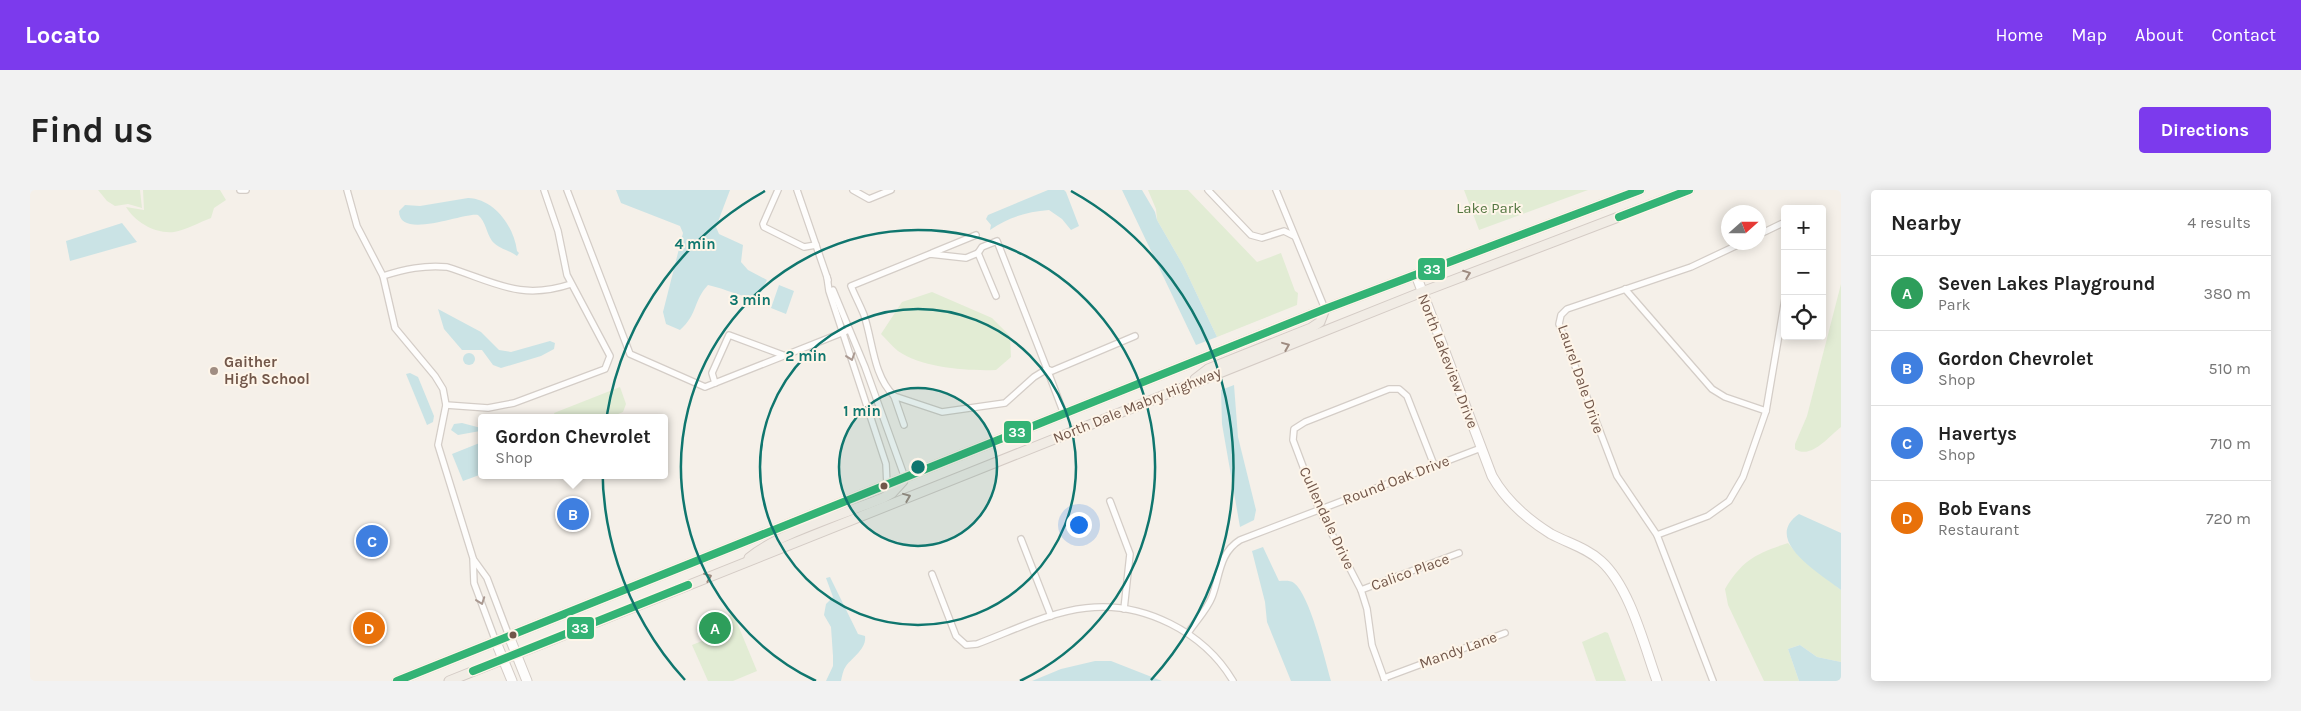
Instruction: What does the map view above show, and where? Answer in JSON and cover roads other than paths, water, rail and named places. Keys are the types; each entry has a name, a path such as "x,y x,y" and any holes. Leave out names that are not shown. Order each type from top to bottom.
{"main road":[{"name":"North Dale Mabry Highway","path":"397,681 1325,310 1640,190"},
{"name":"North Dale Mabry Highway","path":"449,681 1422,292 1689,190"},
{"path":"1186,386 1208,369 1311,328 1320,322 1325,310"},
{"path":"741,564 758,550 892,493 905,478"}],"street":[{"path":"240,190 246,190"},
{"path":"347,190 357,226 383,276 395,328 440,382 446,405 438,445 473,558 474,583 512,681"},
{"path":"446,405 488,408 514,403 605,369 610,356 571,284 562,260 554,215 544,190"},
{"path":"567,190 630,354 705,387 849,330"},
{"path":"778,190 763,224 764,227 804,247 816,245"},
{"path":"797,190 827,277 833,290 842,302 849,330 865,368 905,478"},
{"path":"853,190 869,199 891,190"},
{"path":"1208,190 1251,235 1262,238 1284,231 1294,236"},
{"path":"1276,190 1325,310"},
{"path":"1766,231 1781,224"},
{"path":"904,425 894,396 887,389 876,363 864,316 851,286 976,235"},
{"path":"930,254 966,258 978,254 982,246 997,241 1064,414"},
{"name":"Laurel Dale Drive","path":"1713,681 1657,535 1617,476 1559,324 1560,315 1567,309 1691,267 1727,250"},
{"path":"978,254 996,296"},
{"path":"383,276 409,268 435,266 447,267 523,292 549,291 571,284"},
{"name":"North Lakeview Drive","path":"1416,275 1492,476 1513,505 1551,534 1592,554 1616,579 1657,681"},
{"path":"827,277 829,291 886,464 888,486"},
{"path":"1625,289 1712,389 1725,397 1766,411"},
{"path":"1657,535 1708,516 1729,501 1744,477 1766,411 1781,323"},
{"path":"715,383 712,373 729,335 783,355"},
{"path":"894,396 942,412 1005,403 1034,377 1047,369 1052,371 1135,336"},
{"path":"857,372 876,363"},
{"name":"Cullendale Drive","path":"1384,680 1372,646 1367,609 1361,590 1319,509 1293,440 1294,429 1305,422 1389,389 1399,389 1407,396 1434,465"},
{"path":"874,423 884,419"},
{"name":"North Lakeview Drive","path":"1459,456 1481,448"},
{"name":"Round Oak Drive","path":"1188,633 1211,599 1224,557 1231,545 1319,509 1459,456"},
{"path":"1110,501 1130,554 1124,609"},
{"path":"1021,539 1051,616"},
{"name":"Calico Place","path":"1361,590 1459,553"},
{"path":"473,558 487,578 527,681"},
{"path":"932,574 956,636 966,645 977,644 1051,616 1087,608 1124,609 1158,618 1188,633 1215,656 1233,681"},
{"name":"Mandy Lane","path":"1384,680 1505,633"}],"water":[{"path":"616,190 730,190 716,227 719,234 743,245 741,262 748,270 767,280 758,299 708,285 703,291 690,318 680,330 666,324 663,312 683,233 680,226 621,203"},
{"path":"1048,190 1064,190 1066,192 1079,226 1071,230 1062,219 1049,210 1018,216 990,230 991,225 986,219 988,215"},
{"path":"1122,190 1142,190 1183,265 1217,337 1196,345"},
{"path":"468,198 487,203 502,216 512,233 519,253 517,256 492,241 483,221 478,215 420,225 409,224 402,220 399,211 405,205 420,206"},
{"path":"122,223 137,242 70,261 66,241"},
{"path":"779,285 794,291 786,314 771,308"},
{"path":"438,309 481,332 499,350 511,352 550,341 555,343 554,349 541,356 501,368 493,365 482,350 462,350 444,329"},
{"path":"469,353 475,359 469,365 463,359"},
{"path":"410,373 418,377 434,416 433,422 427,425 406,374"},
{"path":"1234,385 1238,437 1256,510 1254,520 1240,527 1222,424 1221,390"},
{"path":"462,423 478,427 478,431 458,435 451,430 454,424"},
{"path":"478,444 478,475 463,481 452,454"},
{"path":"1799,514 1841,533 1841,590 1809,566 1790,545 1787,535 1789,524"},
{"path":"1263,547 1279,581 1294,583 1306,600 1331,681 1291,681 1267,622 1265,602 1252,551"},
{"path":"830,577 858,634 865,636 864,644 845,668 841,681 826,681 833,666 831,627 824,615 826,604 833,597 826,578"},
{"path":"1800,645 1817,657 1841,662 1841,681 1799,681 1788,649"},
{"path":"1095,661 1111,661 1162,681 1032,681 1061,669"}],"place":[{"name":"Gaither High School","path":"214,371"},
{"name":"Gordon Chevrolet","path":"573,514"},
{"name":"Havertys","path":"372,541"},
{"name":"Bob Evans","path":"369,628"},
{"name":"Seven Lakes Playground","path":"715,628"}],"park label":[{"name":"Lake Park","path":"1489,208"}]}
